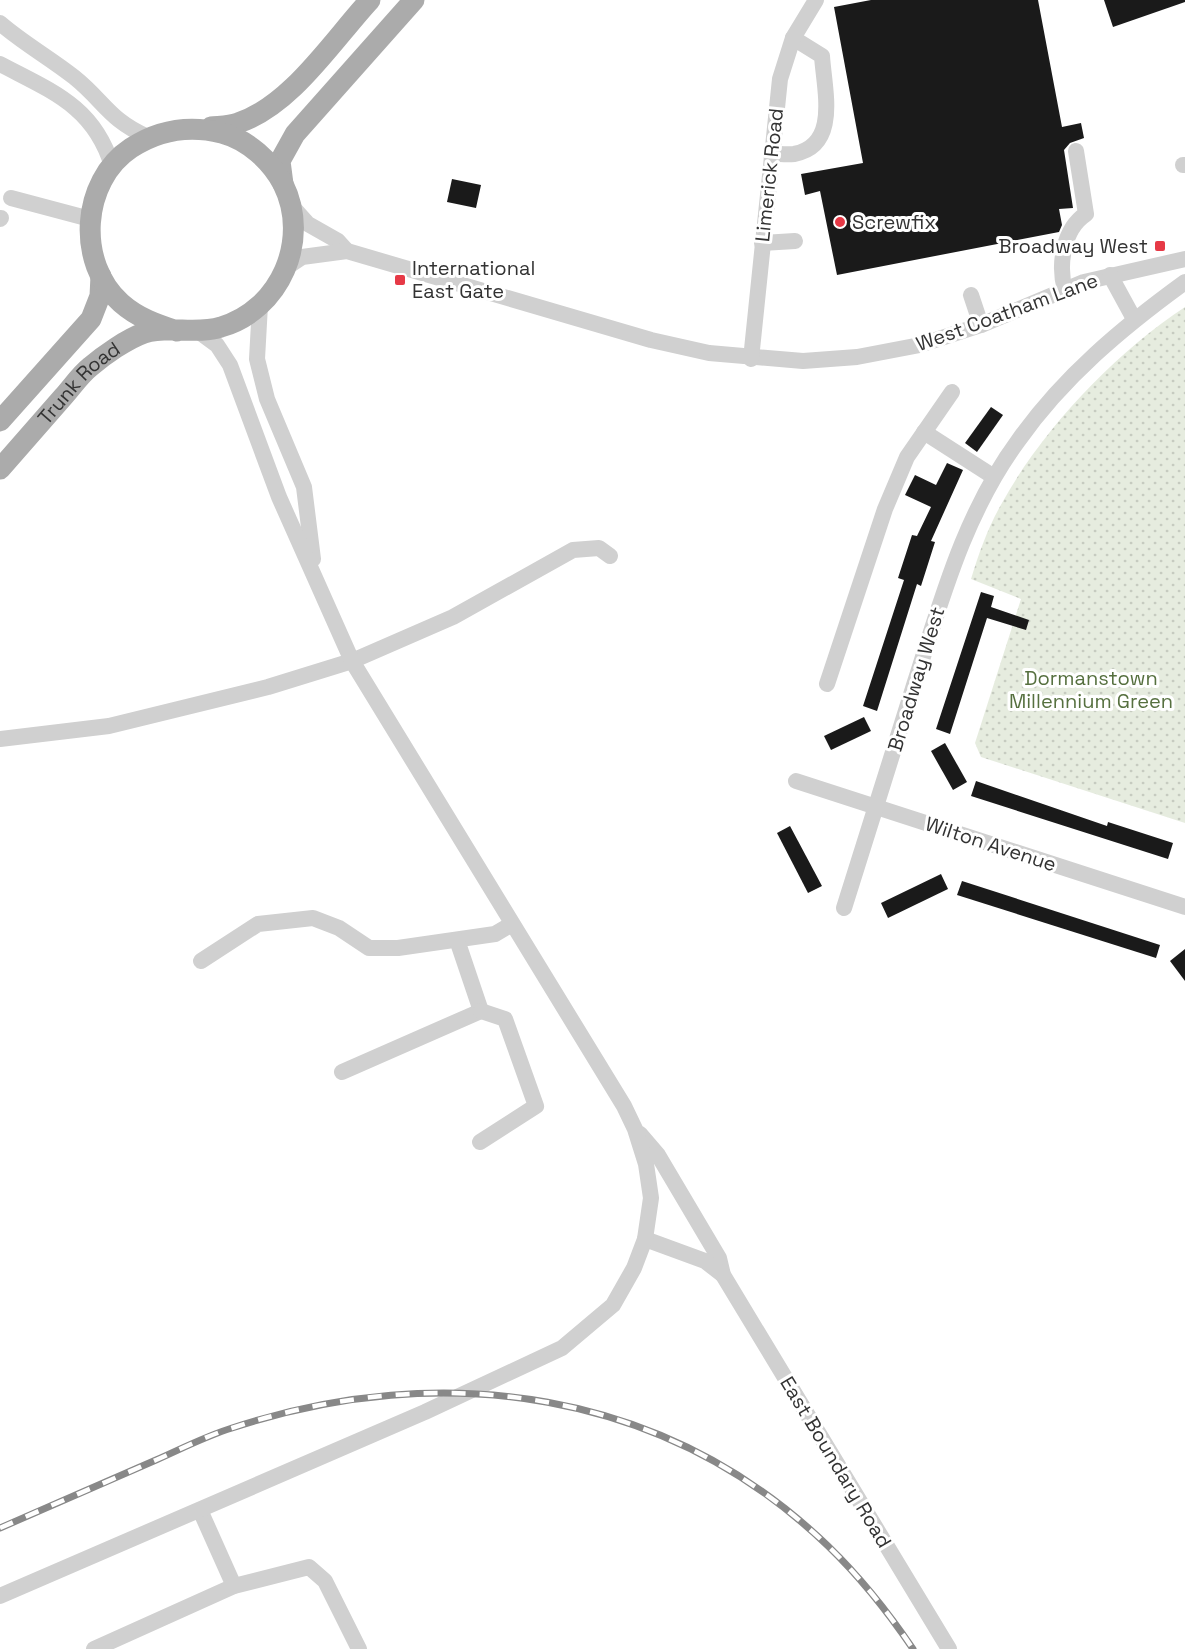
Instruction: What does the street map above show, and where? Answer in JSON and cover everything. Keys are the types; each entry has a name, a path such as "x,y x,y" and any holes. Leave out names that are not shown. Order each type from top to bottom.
{"main road":[{"path":"204,128 228,135 250,146 269,163 283,184 291,205 292,246 287,267 276,287 260,305 242,318 221,327 188,331 146,321 120,302 101,276 93,258 90,219 94,200 112,166 128,149 148,137 176,129 237,123 258,114 297,84 370,0"},
{"path":"283,184 280,161 295,134 414,0"},
{"name":"Trunk Road","path":"0,421 91,319 100,296 101,276"},
{"name":"Trunk Road","path":"0,469 90,367 146,332 188,331"}],"street":[{"name":"Limerick Road","path":"751,359 770,153 780,78 793,38 816,0"},
{"path":"0,23 23,43 73,76 125,127 148,137"},
{"path":"770,153 795,154 815,146 826,127 822,56 793,38"},
{"path":"0,64 53,92 86,115 106,146 112,166"},
{"path":"1065,290 1060,272 1062,255 1077,220 1086,214 1076,152"},
{"path":"11,198 90,219"},
{"name":"West Coatham Lane","path":"291,205 308,224 338,241 347,251"},
{"path":"762,243 795,241"},
{"name":"West Coatham Lane","path":"287,267 302,257 347,251 651,340 709,353 751,359 803,361 856,357 920,345 981,325 1065,290 1110,275 1181,259"},
{"path":"1181,259 1185,281"},
{"path":"1110,275 1134,319"},
{"name":"Broadway West","path":"844,908 946,584 967,530 994,477 1044,408 1100,349 1134,319 1185,281"},
{"path":"971,295 981,325"},
{"path":"260,305 257,359 267,399 304,487 316,577"},
{"path":"188,331 217,345 230,365 279,497 352,661 635,1129 658,1155 719,1258 723,1275"},
{"path":"827,684 885,509 908,457 952,392"},
{"path":"924,432 994,477"},
{"path":"0,740 109,726 268,687 352,661 453,617 573,550 599,548 610,556"},
{"name":"Wilton Avenue","path":"796,781 1185,907"},
{"path":"201,961 258,924 313,918 339,928 369,948 398,948 495,934 512,924"},
{"path":"457,940 481,1011"},
{"path":"342,1072 481,1011 505,1019 536,1106 480,1142"},
{"path":"0,1596 425,1412 562,1348 613,1305 633,1268 645,1239 651,1198 646,1164 635,1129"},
{"path":"645,1239 705,1261 723,1275"},
{"name":"East Boundary Road","path":"723,1275 949,1649"},
{"path":"200,1510 234,1586"},
{"path":"94,1649 234,1586 309,1567 325,1581 359,1649"}],"green space":[{"name":"Dormanstown Millennium Green","path":"1185,307 1185,823 981,757 975,743 1021,599 971,579 984,540 997,512 1018,476 1059,421 1082,395 1132,347"}],"building":[{"path":"871,0 1038,0 1062,127 1081,123 1084,138 1070,143 1064,150 1073,208 1059,209 1062,225 1059,232 837,275 820,191 805,195 801,174 863,163 834,7"},
{"path":"1104,0 1185,0 1185,2 1113,27"},
{"path":"452,179 481,185 476,208 447,202"},
{"path":"991,407 1003,415 977,452 965,443"},
{"path":"947,463 963,470 931,541 935,542 921,586 917,584 877,711 863,706 904,580 898,578 912,535 917,536 931,507 905,495 915,475 936,485"},
{"path":"981,592 994,596 991,607 1029,620 1026,630 987,618 950,734 936,729"},
{"path":"864,717 871,731 831,750 824,736"},
{"path":"945,743 967,782 953,790 931,751"},
{"path":"976,781 1107,826 1108,822 1173,843 1168,859 971,796"},
{"path":"790,826 822,886 808,893 777,833"},
{"path":"941,874 948,889 888,918 881,903"},
{"path":"962,881 1160,945 1156,958 957,895"},
{"path":"1185,949 1185,981 1170,961"}],"railway":[{"path":"0,1528 213,1435 311,1407 391,1395 470,1394 548,1402 623,1421 696,1452 764,1493 840,1558 873,1595 913,1649"}],"place":[{"name":"Screwfix","path":"840,222"},
{"name":"Broadway West","path":"1160,246"},
{"name":"International East Gate","path":"400,280"}]}
